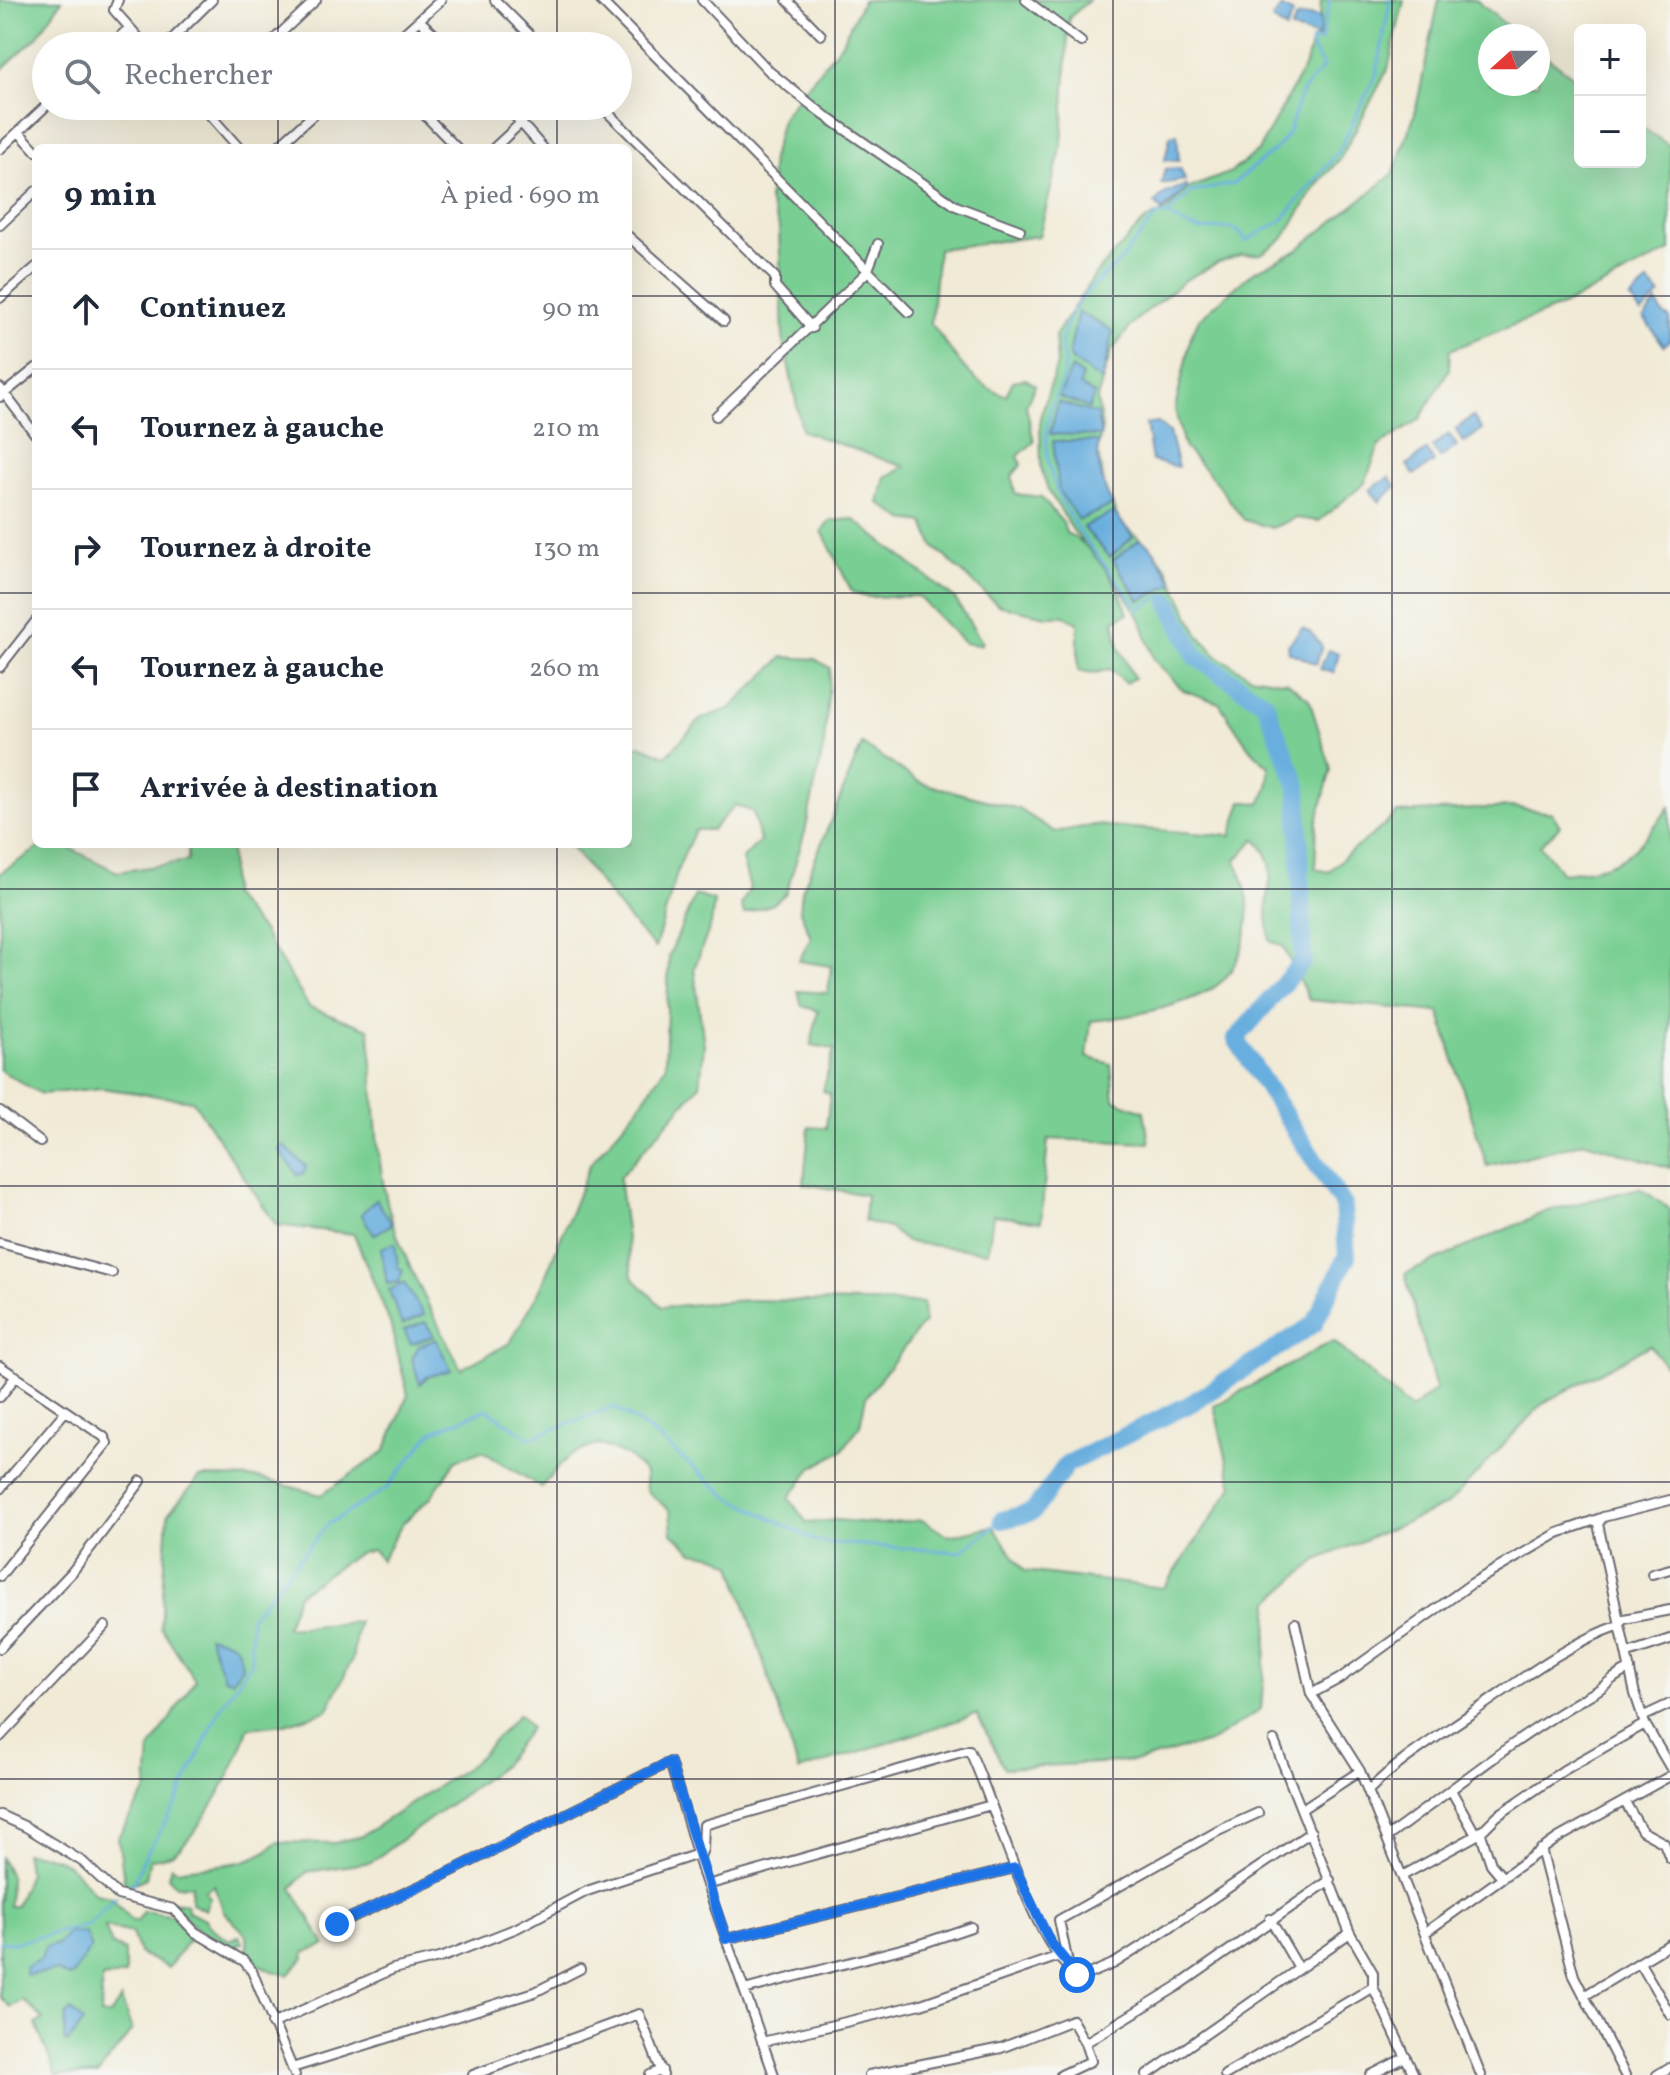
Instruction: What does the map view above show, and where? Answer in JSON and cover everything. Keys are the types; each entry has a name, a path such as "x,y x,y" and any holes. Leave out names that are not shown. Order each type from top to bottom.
{"street":[{"path":"118,0 114,10 133,32"},
{"path":"179,32 212,0"},
{"path":"282,32 316,0"},
{"path":"406,32 441,0"},
{"path":"495,0 527,32"},
{"path":"600,0 631,32"},
{"path":"702,0 770,72 824,115 956,206 1020,230"},
{"path":"787,0 821,35"},
{"path":"1026,0 1081,42"},
{"path":"419,20 432,32"},
{"path":"125,32 129,28"},
{"path":"632,33 909,312"},
{"path":"0,149 32,119"},
{"path":"215,120 236,144"},
{"path":"280,144 307,120"},
{"path":"430,120 453,144"},
{"path":"498,144 523,120"},
{"path":"615,120 775,277 775,286 812,328"},
{"path":"521,122 540,144"},
{"path":"19,132 32,147"},
{"path":"0,225 32,195"},
{"path":"632,240 724,321"},
{"path":"716,416 812,328 867,272 878,244"},
{"path":"0,298 32,270"},
{"path":"32,371 2,393 32,430"},
{"path":"0,667 32,626"},
{"path":"0,1111 40,1142"},
{"path":"0,1243 112,1273"},
{"path":"0,1366 64,1413 104,1437 105,1448 0,1576"},
{"path":"0,1397 16,1376"},
{"path":"0,1489 64,1413"},
{"path":"0,1648 72,1572 141,1481"},
{"path":"1311,1694 1339,1679 1471,1584 1558,1533 1670,1500"},
{"path":"1601,1518 1598,1524 1643,1721 1670,1767"},
{"path":"1652,1574 1670,1569"},
{"path":"1368,1791 1417,1750 1540,1667 1620,1623 1670,1610"},
{"path":"1295,1623 1311,1694 1360,1771 1481,2075"},
{"path":"0,1737 105,1626"},
{"path":"1628,1653 1670,1639"},
{"path":"1387,1837 1562,1710 1602,1688 1616,1674 1630,1669"},
{"path":"1402,1876 1478,1833 1564,1770 1670,1704"},
{"path":"1274,1741 1350,1933 1373,1973 1373,1987 1414,2075"},
{"path":"272,2024 393,1969 443,1957 517,1928 587,1891 698,1856 703,1849 701,1832 704,1825 968,1750 1015,1868 1059,1956 1069,1968 1085,1977 1115,1963 1311,1832"},
{"path":"337,1924 444,1875 670,1762 707,1885 774,2075"},
{"path":"1302,1809 1360,1771"},
{"path":"1426,1932 1541,1849 1670,1776"},
{"path":"1451,1790 1478,1833 1491,1864 1502,1877"},
{"path":"1625,1802 1642,1831 1664,1843 1670,1858"},
{"path":"707,1885 991,1805"},
{"path":"1069,1968 1059,1920 1218,1831 1258,1813"},
{"path":"0,1815 83,1862 118,1895 173,1909 195,1932 244,1961 252,1971 293,2071 535,1992 580,1969"},
{"path":"1541,1849 1574,1976 1625,2075"},
{"path":"726,1939 1015,1868"},
{"path":"1085,2043 1178,1986 1330,1880"},
{"path":"1270,1919 1298,1967"},
{"path":"744,1990 971,1927"},
{"path":"1147,2075 1350,1933"},
{"path":"1584,1996 1670,1944"},
{"path":"762,2042 921,2004 1059,1956"},
{"path":"1640,1963 1670,2014"},
{"path":"1225,2075 1373,1987"},
{"path":"473,2075 639,2014 663,2073 650,2075"},
{"path":"869,2075 1001,2048 1072,2020 1085,2043 1089,2063 1061,2075"},
{"path":"1371,2075 1406,2057"},
{"path":"1657,2075 1670,2067"}],"green space":[{"path":"0,0 62,0 40,32 32,32 32,42 0,71"},
{"path":"863,0 1089,0 1069,18 1062,144 1039,236 938,249 931,323 963,366 982,384 1006,395 1013,381 1026,379 1035,385 1026,406 1034,442 1018,456 1021,465 1012,476 1015,494 1041,497 1063,523 1066,533 1087,547 1112,578 1128,613 1114,621 1119,647 1134,678 1125,683 1110,669 1095,673 1078,671 1078,623 1065,616 1046,616 998,605 934,547 924,523 904,520 879,503 885,477 905,467 802,431 783,338 779,227 769,201 772,158 783,116 841,44"},
{"path":"1321,0 1404,0 1388,69 1340,159 1319,182 1283,239 1261,254 1240,255 1185,280 1135,321 1111,352 1097,399 1102,429 1097,450 1106,493 1121,524 1152,548 1167,568 1198,634 1217,656 1250,676 1287,682 1309,699 1331,769 1317,822 1315,869 1329,872 1397,813 1513,807 1552,813 1560,826 1540,845 1562,873 1584,870 1601,867 1626,856 1670,807 1670,1168 1586,1142 1487,1166 1439,1012 1309,1000 1283,946 1270,941 1267,910 1270,865 1263,848 1255,839 1236,860 1245,886 1248,922 1241,951 1226,977 1215,987 1182,1002 1123,1017 1091,1021 1087,1057 1111,1064 1114,1100 1144,1111 1149,1143 1048,1139 1041,1222 993,1215 988,1252 906,1242 889,1228 864,1221 866,1195 804,1184 809,1127 826,1128 830,1094 823,1091 834,1049 811,1045 818,1011 802,1006 798,991 828,993 831,966 799,961 811,937 800,911 802,891 862,744 921,783 1019,809 1055,832 1095,825 1231,836 1242,801 1260,804 1268,787 1269,767 1247,745 1219,703 1183,690 1154,660 1140,618 1114,579 1072,529 1048,490 1041,468 1040,418 1057,364 1055,336 1096,273 1145,220 1167,210 1187,189 1231,172 1258,151 1306,64 1312,40 1319,37"},
{"path":"1439,0 1476,0 1505,24 1478,24 1478,96 1550,96 1550,59 1574,77 1574,168 1646,168 1646,130 1670,146 1670,251 1562,306 1450,350 1449,369 1420,419 1379,446 1365,483 1319,521 1295,518 1272,528 1244,520 1213,478 1184,447 1175,409 1191,336 1199,319 1253,272 1296,251 1393,174 1415,113"},
{"path":"853,519 955,599 982,642 980,645 964,643 918,596 868,597 852,592 822,531 830,521"},
{"path":"783,657 815,659 830,668 824,744 805,832 786,893 773,904 744,914 741,905 750,888 742,859 760,841 753,812 735,805 712,830 695,830 679,866 655,948 572,848 632,848 632,747 640,745 666,756 701,719 731,708"},
{"path":"39,848 70,848 117,872 188,861 188,848 231,848 231,895 263,932 309,1007 369,1029 377,1140 388,1206 411,1269 461,1369 510,1343 540,1290 590,1164 637,1109 665,1067 669,956 695,895 714,901 711,924 694,969 704,1045 700,1085 619,1178 632,1277 662,1307 746,1300 923,1303 924,1322 866,1397 860,1425 842,1451 813,1467 789,1498 807,1523 836,1520 881,1524 922,1520 948,1536 993,1526 1024,1571 1164,1588 1233,1486 1214,1406 1333,1341 1411,1409 1436,1389 1405,1274 1547,1211 1640,1188 1670,1209 1670,1373 1650,1345 1543,1403 1447,1505 1317,1560 1270,1601 1261,1709 1213,1741 1139,1761 1004,1768 977,1714 799,1771 732,1565 716,1556 693,1552 672,1533 670,1511 646,1490 645,1473 628,1456 598,1444 569,1456 541,1487 482,1451 456,1460 431,1497 403,1523 381,1560 373,1550 357,1554 298,1594 286,1628 358,1622 352,1660 327,1711 285,1724 248,1728 228,1777 196,1829 172,1855 150,1859 146,1878 125,1887 118,1837 147,1789 150,1749 195,1680 161,1627 168,1514 200,1477 259,1478 321,1495 385,1451 408,1395 390,1323 354,1234 276,1225 193,1101 101,1088 41,1094 0,1070 0,873"},
{"path":"519,1714 530,1728 502,1766 371,1862 307,1872 292,1888 325,1945 305,1952 304,1958 289,1975 272,1971 248,1959 247,1935 224,1912 214,1885 205,1891 210,1897 205,1910 191,1903 192,1885 176,1886 168,1877 171,1866 177,1870 231,1864 256,1857 277,1842 335,1843 362,1836 473,1763"},
{"path":"25,1853 50,1857 66,1864 95,1894 111,1897 131,1920 138,1921 143,1911 177,1916 193,1934 168,1968 139,1953 132,1933 105,1927 112,1945 125,1951 125,1975 102,1978 101,2015 110,2015 121,1999 132,2030 97,2075 56,2075 36,2024 43,2019 23,2000 10,2007 0,1997 0,1856 10,1876 9,1906 16,1906 29,1873"},
{"path":"172,1902 186,1904 188,1911 205,1919 209,1926 229,1940 239,1936 243,1943 236,1945 241,1951 239,1953 197,1930"}],"water":[{"path":"1281,7 1293,14 1286,30 1272,19"},
{"path":"1297,17 1321,18 1319,37 1291,29"},
{"path":"1177,134 1179,161 1165,160 1170,136"},
{"path":"1180,168 1185,180 1161,184 1165,169"},
{"path":"1185,185 1187,189 1162,211 1155,203 1164,194"},
{"path":"1648,282 1660,295 1641,313 1630,299"},
{"path":"1657,302 1662,313 1670,318 1670,339 1664,346 1644,318"},
{"path":"1078,312 1113,331 1102,381 1072,360 1069,354"},
{"path":"1072,368 1082,376 1080,386 1094,394 1089,408 1059,397"},
{"path":"1058,402 1097,414 1101,436 1050,434"},
{"path":"1473,416 1482,430 1463,443 1456,429"},
{"path":"1158,423 1169,432 1178,467 1152,461 1146,424"},
{"path":"1449,434 1457,446 1440,458 1432,447"},
{"path":"1053,441 1099,441 1101,474 1113,505 1079,520 1059,491"},
{"path":"1427,450 1434,462 1414,475 1407,465"},
{"path":"1389,477 1396,486 1380,502 1370,490"},
{"path":"1114,512 1133,537 1110,557 1083,527"},
{"path":"1140,539 1152,548 1174,583 1140,601 1113,560"},
{"path":"1302,628 1312,633 1322,647 1316,664 1289,652 1288,645"},
{"path":"1328,650 1339,653 1334,673 1320,669"},
{"path":"283,1145 306,1166 304,1173 298,1175 279,1150"},
{"path":"376,1199 392,1224 374,1235 361,1214"},
{"path":"395,1243 398,1267 403,1270 399,1282 387,1284 381,1248"},
{"path":"404,1283 424,1315 402,1325 389,1290"},
{"path":"425,1322 434,1336 411,1344 404,1330"},
{"path":"436,1339 451,1370 427,1377 420,1384 412,1359 419,1346"},
{"path":"208,1636 236,1646 242,1667 232,1680 224,1678"},
{"path":"68,1932 85,1933 91,1947 73,1975 68,1977 57,1971 26,1975 25,1967 41,1959 45,1947 58,1944"},
{"path":"71,2010 83,2022 67,2043 64,2040 66,2015"}],"waterway":[{"path":"1169,602 1161,596 1139,609 1076,526 1053,480 1047,455 1047,428 1051,408 1064,376 1061,339 1083,296 1118,263 1157,215 1167,215 1191,192 1233,184 1276,149 1288,134 1301,93 1323,67 1311,46 1312,40 1321,41 1330,0"},
{"path":"1167,215 1198,229 1230,228 1246,241 1282,220 1339,151 1377,73 1390,0"},
{"path":"1002,1520 1033,1512 1067,1464 1190,1404 1314,1324 1347,1256 1343,1205 1236,1039 1303,961 1298,787 1265,703 1196,657 1169,602"},
{"path":"123,1893 130,1890 146,1854 175,1806 220,1708 251,1663 251,1617 327,1525 386,1489 432,1432 487,1409 529,1438 614,1407 649,1430 727,1496 818,1542 960,1552 1002,1520"},
{"path":"0,1942 13,1943 88,1925 116,1897"}],"route":[{"path":"337,1924 444,1875 670,1762 726,1939 805,1917 955,1885 1015,1868 1050,1942 1064,1963 1077,1975"}]}
